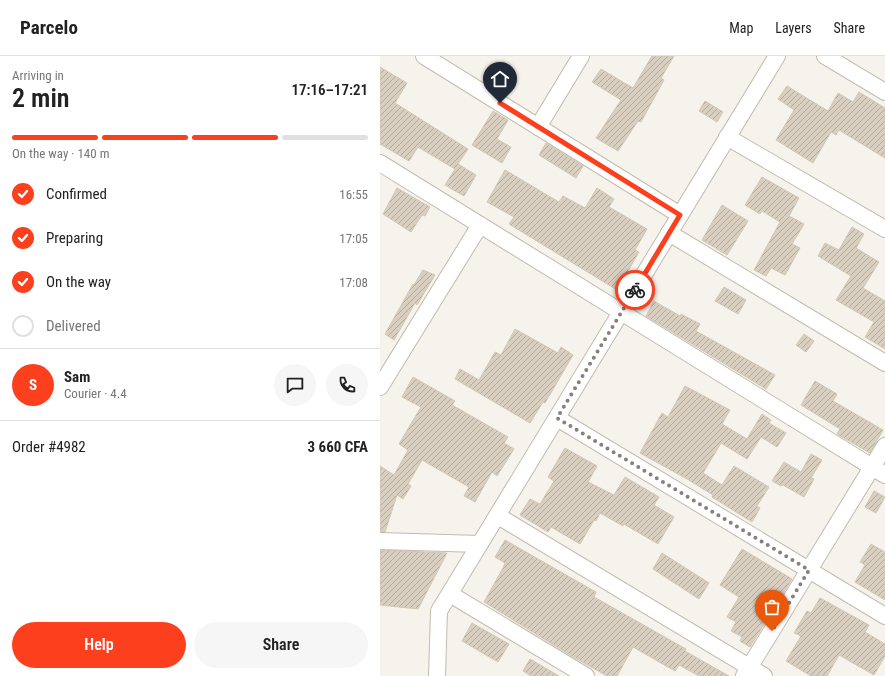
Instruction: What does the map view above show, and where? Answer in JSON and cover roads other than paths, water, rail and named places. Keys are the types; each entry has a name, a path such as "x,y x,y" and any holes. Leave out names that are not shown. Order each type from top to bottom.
{"street":[{"path":"424,56 680,215"},
{"path":"538,127 582,56"},
{"path":"437,676 439,611 777,56"},
{"path":"826,56 885,92"},
{"path":"727,137 885,230"},
{"path":"380,163 878,471"},
{"path":"380,386 480,225"},
{"path":"669,233 885,363"},
{"path":"557,418 885,616"},
{"path":"747,672 809,570 878,471 885,446"},
{"path":"498,516 747,672 764,676"},
{"path":"380,541 480,544"},
{"path":"450,594 586,676"}]}
